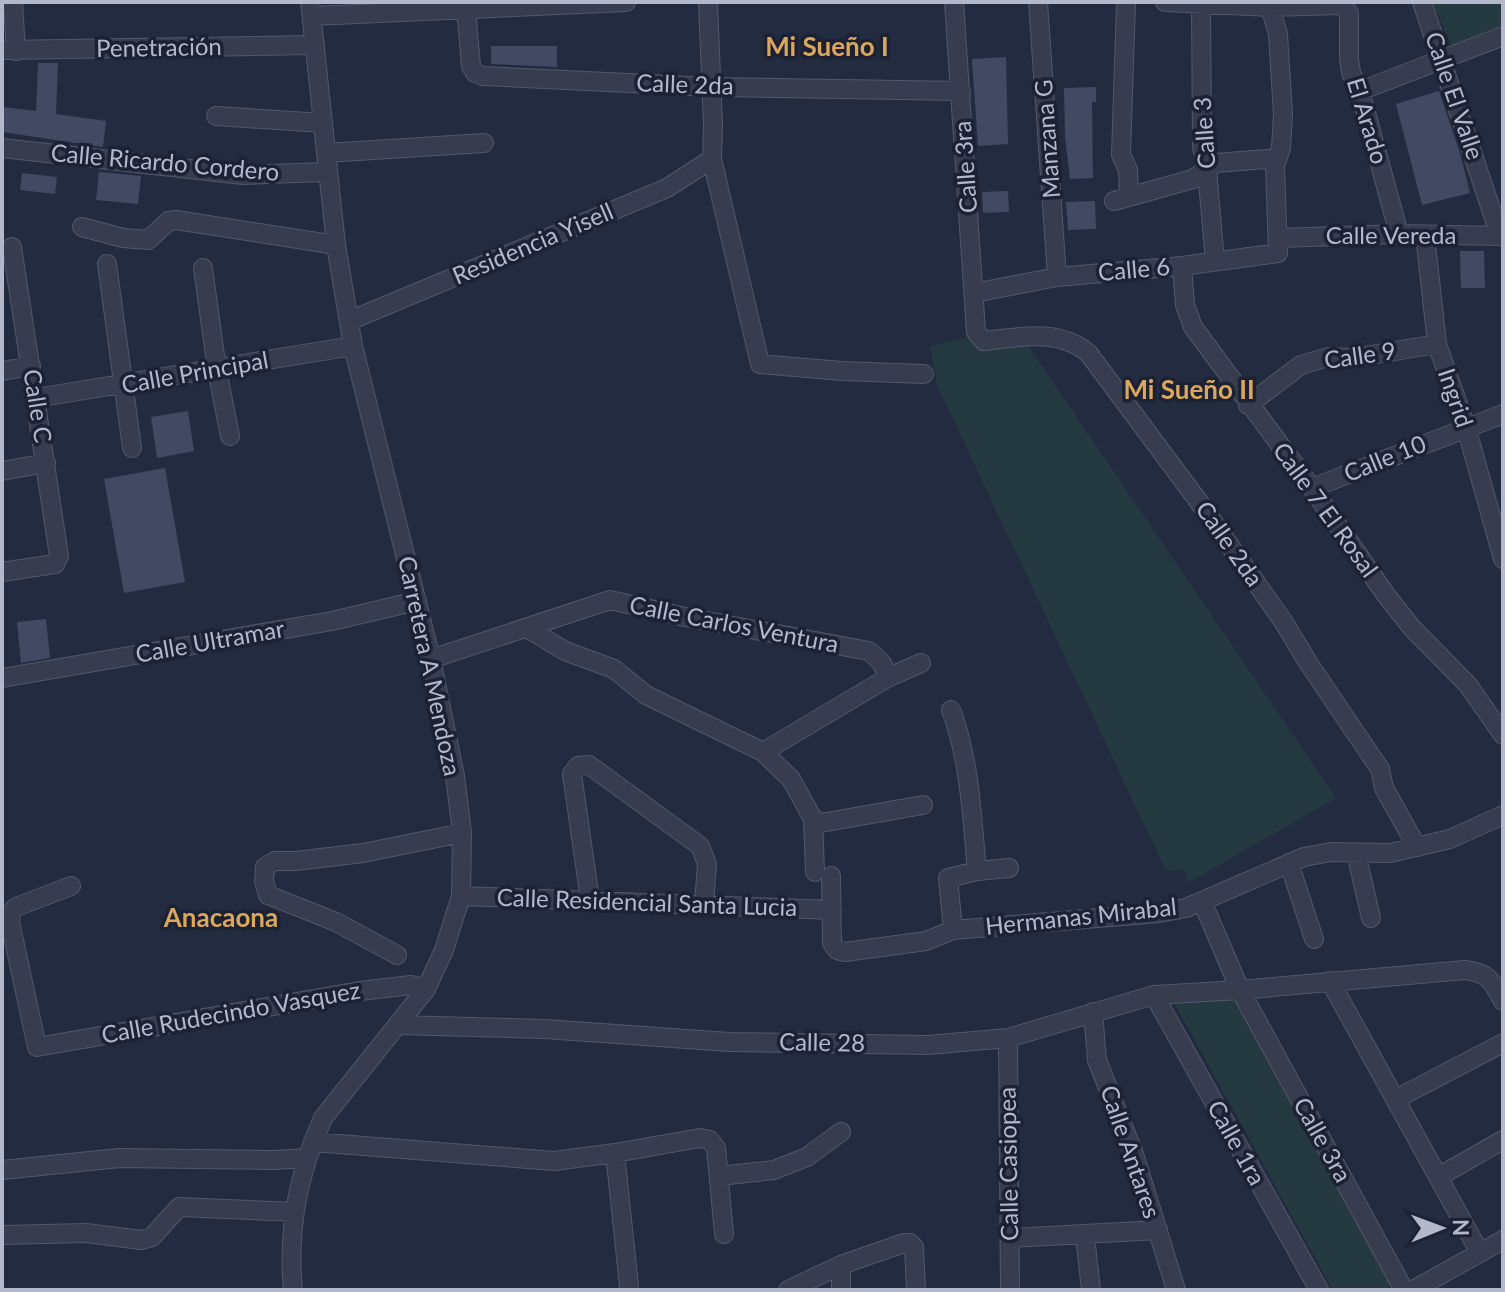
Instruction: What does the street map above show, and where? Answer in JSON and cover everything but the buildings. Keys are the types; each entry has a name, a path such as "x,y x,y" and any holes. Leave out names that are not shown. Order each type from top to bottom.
{"street":[{"path":"9,50 13,2"},
{"path":"311,9 466,9 626,2"},
{"path":"708,2 712,159 760,364 924,374"},
{"name":"Calle 3ra","path":"954,2 976,332"},
{"name":"Manzana G","path":"1038,2 1057,277"},
{"path":"1126,2 1121,155 1128,170 1122,199 1193,179 1216,163 1277,158"},
{"path":"1165,2 1270,7 1278,34 1283,114 1281,148 1275,166 1279,238"},
{"name":"Calle El Valle","path":"1422,2 1501,236"},
{"name":"Calle 3","path":"1201,5 1202,147 1215,261"},
{"name":"El Arado","path":"1270,7 1346,7 1349,13 1351,73 1360,91 1399,234"},
{"name":"Carretera A Mendoza","path":"293,1290 290,1255 295,1212 299,1184 310,1150 323,1118 426,989 444,950 461,896 462,833 455,776 431,659 353,346 336,245 311,9"},
{"name":"Calle 2da","path":"466,9 471,66 475,73 483,76 712,87 961,91"},
{"path":"1360,91 1503,36"},
{"name":"Penetración","path":"9,50 315,45"},
{"path":"216,116 323,123"},
{"name":"Calle Ricardo Cordero","path":"2,148 243,175 484,143"},
{"name":"Residencia Yisell","path":"349,321 667,188 712,159"},
{"path":"82,227 123,238 148,240 169,221 176,220 336,245"},
{"name":"Calle Vereda","path":"1279,238 1399,234 1501,236"},
{"name":"Ingrid","path":"1425,235 1437,344 1466,427 1503,559"},
{"name":"Calle 6","path":"974,293 1057,277 1277,254 1279,238"},
{"name":"Calle C","path":"2,572 55,564 59,556 31,366 10,279 12,247"},
{"path":"107,264 132,448"},
{"name":"Calle 7 El Rosal","path":"1182,266 1185,305 1193,327 1312,488 1386,595 1412,628 1468,685 1503,735"},
{"path":"203,268 230,436"},
{"name":"Calle 2da","path":"976,332 984,341 1053,337 1073,343 1089,354 1283,621 1380,769 1384,788 1417,847"},
{"name":"Calle 9","path":"1248,405 1301,365 1328,357 1353,358 1437,344"},
{"name":"Calle Principal","path":"36,398 353,346"},
{"path":"2,371 31,366"},
{"name":"Calle 10","path":"1312,488 1503,414"},
{"path":"2,471 46,463"},
{"name":"Calle Carlos Ventura","path":"431,659 610,600 869,651 881,662 889,677"},
{"name":"Calle Ultramar","path":"2,678 332,621 417,601"},
{"path":"527,628 565,651 614,669 646,695 763,752 791,779 813,819 832,910"},
{"path":"763,752 889,677 921,663"},
{"path":"951,710 961,738 971,799 977,871"},
{"path":"590,900 572,782 572,774 578,766 589,765 700,846 707,864 704,904"},
{"path":"813,819 821,823 923,805"},
{"name":"Hermanas Mirabal","path":"832,910 832,943 837,950 845,952 926,941 953,930 1159,913 1186,908 1304,857 1331,852 1390,853 1450,839 1503,815"},
{"path":"397,955 336,922 268,895 264,881 265,867 275,861 363,853 462,833"},
{"path":"1356,853 1371,918"},
{"path":"1289,863 1314,939"},
{"path":"953,930 948,878 1009,868"},
{"name":"Calle Rudecindo Vasquez","path":"71,886 16,907 11,913 10,922 37,1047 360,991 411,985 426,989"},
{"name":"Calle Residencial Santa Lucia","path":"461,896 832,910"},
{"name":"Calle 3ra","path":"1202,901 1240,990 1404,1290"},
{"path":"1240,990 1465,970 1480,972 1493,983 1503,1001"},
{"path":"1330,981 1480,1253"},
{"name":"Calle 28","path":"398,1025 545,1029 729,1042 928,1045 1008,1038 1154,995 1240,990"},
{"name":"Calle 1ra","path":"1154,995 1319,1290"},
{"name":"Calle Antares","path":"1093,1012 1097,1060 1134,1154 1176,1290"},
{"name":"Calle Casiopea","path":"1008,1038 1010,1290"},
{"path":"1396,1099 1503,1043"},
{"path":"719,1176 774,1170 807,1157 841,1132"},
{"path":"2,1170 119,1158 274,1160 310,1150 554,1161 700,1138 710,1140 716,1148 724,1234"},
{"path":"1438,1177 1503,1140"},
{"path":"615,1153 629,1286"},
{"path":"2,1235 86,1233 141,1240 152,1237 179,1207 295,1212"},
{"path":"1011,1238 1158,1230"},
{"path":"1085,1236 1091,1290"},
{"path":"1413,1290 1503,1240"},
{"path":"788,1290 841,1265 910,1243 914,1247 916,1290"},
{"path":"841,1265 841,1290"}],"shaded area":[{"path":"1432,2 1503,2 1503,33 1455,53"},
{"path":"969,337 980,347 1029,347 1336,798 1188,883 1184,870 1166,871 937,385 930,346"},
{"path":"1236,998 1391,1286 1384,1290 1333,1290 1173,1001"}],"district":[{"name":"Mi Sueño I","path":"827,47"},
{"name":"Mi Sueño II","path":"1189,390"},
{"name":"Anacaona","path":"221,918"}]}
